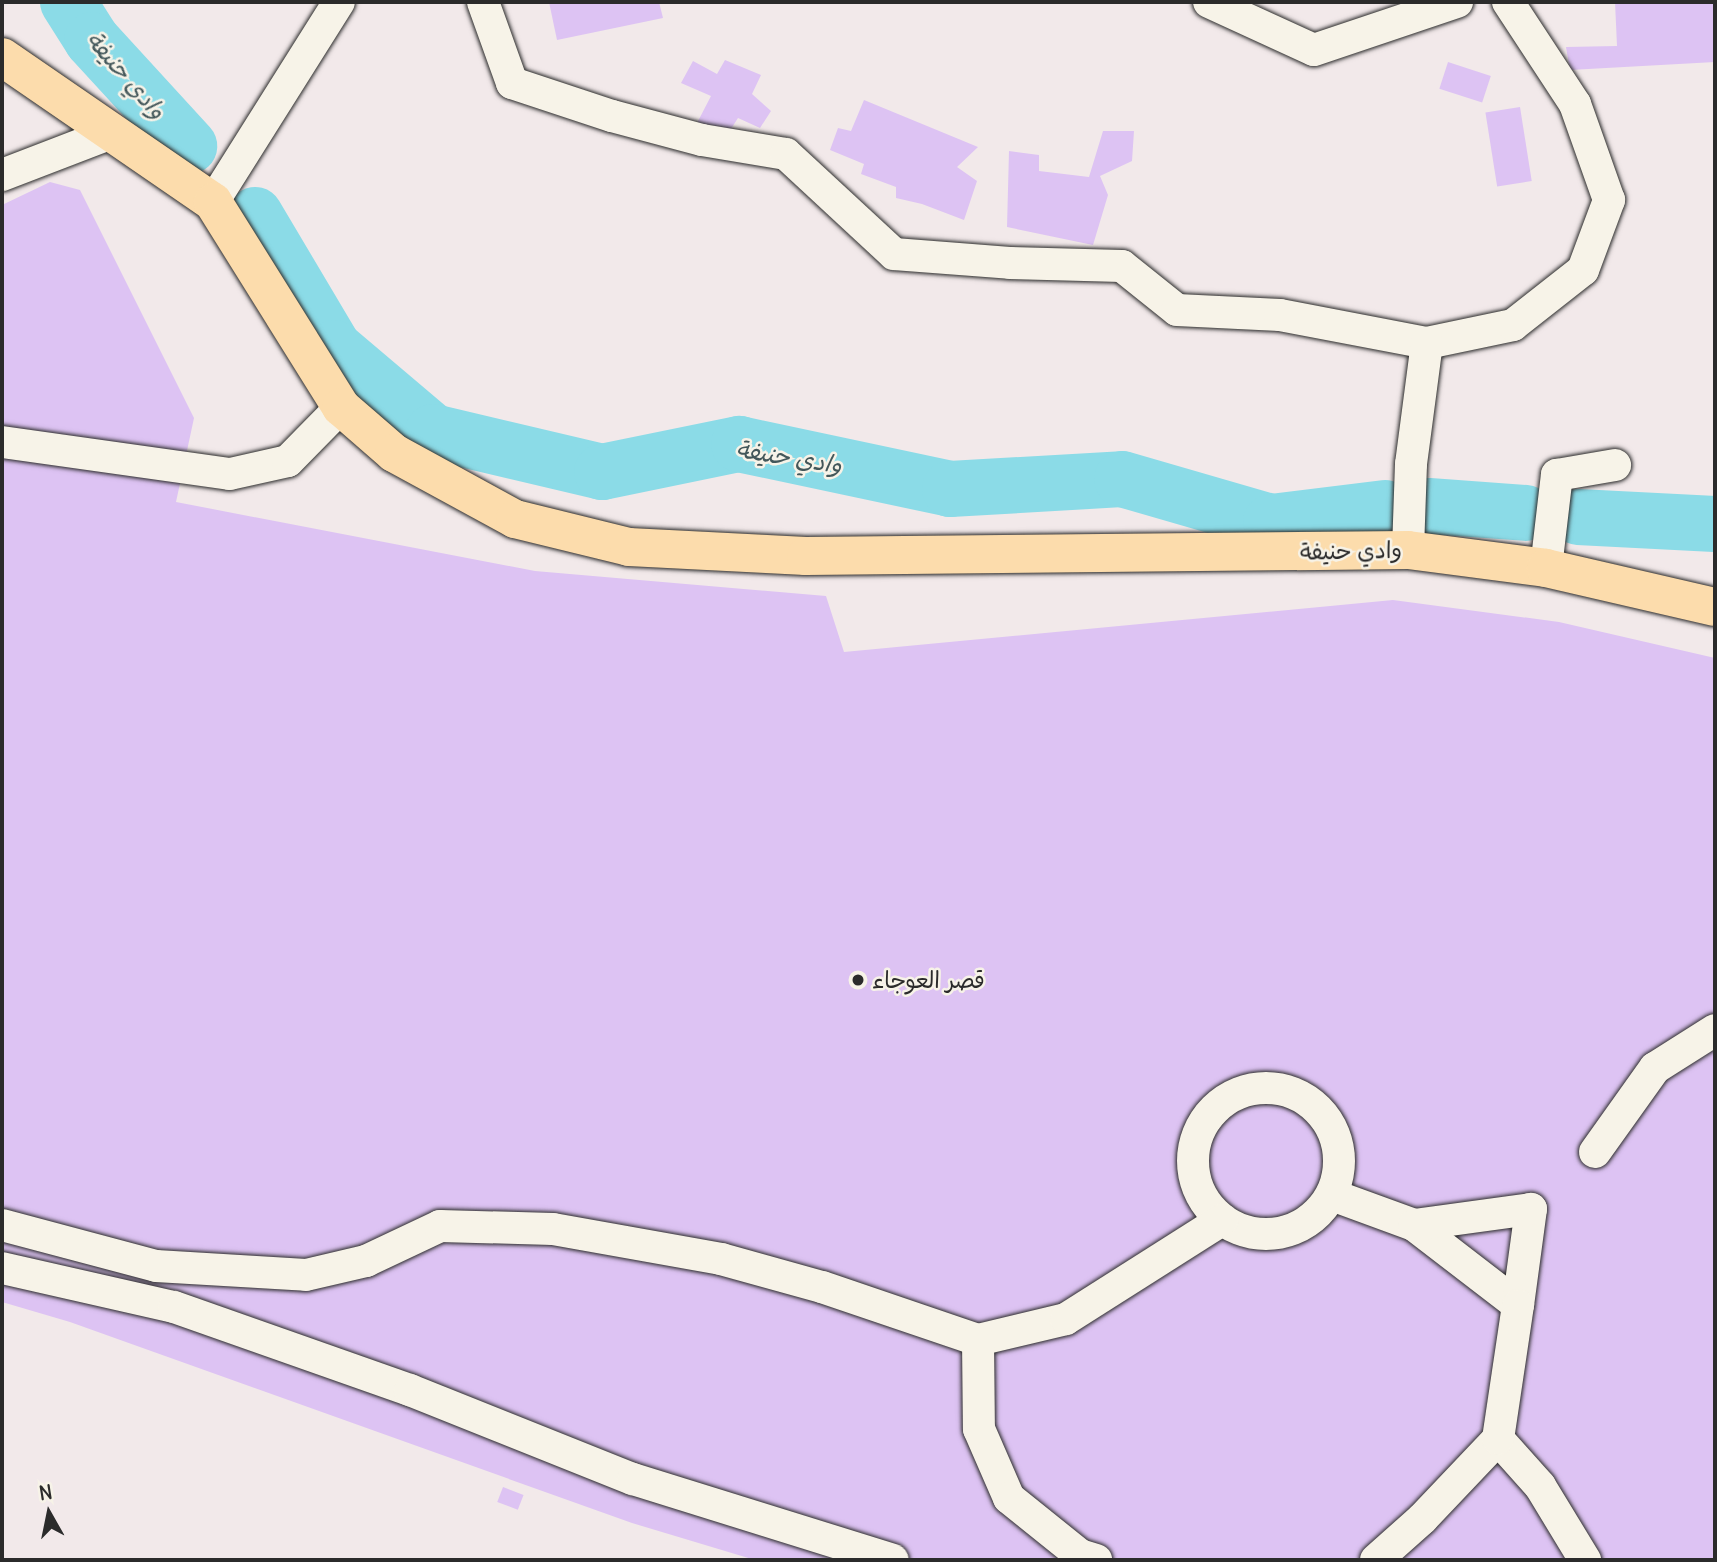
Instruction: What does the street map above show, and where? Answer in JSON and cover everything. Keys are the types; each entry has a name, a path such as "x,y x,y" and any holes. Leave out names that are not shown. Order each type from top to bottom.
{"main road":[{"name":"وادي حنيفة","path":"2,57 213,202 341,407 394,453 515,519 629,547 806,556 1408,550 1546,568 1715,607"}],"street":[{"path":"213,202 339,2"},
{"path":"483,2 512,83 612,116 702,140 786,155 894,254 1010,264 1122,266 1177,310 1280,315 1427,344 1514,325 1583,270 1609,200 1575,104 1508,2"},
{"path":"1209,2 1314,50 1457,2"},
{"path":"2,175 114,132"},
{"path":"1408,550 1411,464 1427,344"},
{"path":"2,442 229,474 288,461 341,407"},
{"path":"1546,568 1557,475 1615,465"},
{"path":"1595,1152 1654,1068 1715,1030"},
{"path":"1274,1088 1297,1095 1317,1108 1331,1127 1339,1149 1339,1173 1332,1195 1316,1216 1295,1229 1269,1235 1244,1232 1222,1220 1205,1203 1195,1181 1192,1158 1197,1134 1210,1114 1228,1099 1250,1090 1274,1088"},
{"path":"1332,1195 1414,1225 1518,1305"},
{"path":"1376,1560 1422,1520 1498,1439 1531,1209 1414,1225"},
{"path":"2,1225 156,1266 306,1275 366,1261 440,1226 553,1229 721,1259 822,1287 978,1340 1066,1319 1222,1220"},
{"path":"2,1268 174,1307 410,1390 633,1479 893,1560"},
{"path":"978,1340 979,1429 1009,1498 1080,1555 1096,1560"},
{"path":"1498,1439 1540,1486 1585,1560"}],"building":[{"path":"549,2 659,2 663,18 557,40"},
{"path":"1615,2 1714,2 1715,62 1570,70 1566,47 1617,46"},
{"path":"725,60 761,75 752,94 771,111 760,128 738,118 727,135 696,125 711,96 681,83 693,61 717,74"},
{"path":"1448,62 1491,76 1482,103 1439,89"},
{"path":"864,100 978,147 957,167 977,181 964,220 922,204 896,198 896,187 861,174 864,164 830,150 838,128 851,131"},
{"path":"1520,107 1532,181 1497,187 1485,112"},
{"path":"1103,131 1134,131 1132,161 1100,176 1108,195 1093,245 1007,227 1009,151 1039,155 1039,171 1089,177"},
{"name":"قصر العوجاء","path":"50,182 80,190 194,418 176,502 535,571 826,596 844,652 1393,600 1559,622 1715,658 1715,1560 755,1560 632,1523 70,1322 2,1302 2,205"},
{"path":"503,1487 524,1495 518,1510 497,1502"}],"waterway":[{"name":"وادي حنيفة","path":"68,2 92,40 189,146"},
{"name":"وادي حنيفة","path":"255,215 334,348 433,432 602,472 739,444 950,489 1122,479 1271,522 1385,508"},
{"name":"وادي حنيفة","path":"1429,506 1526,513"},
{"name":"وادي حنيفة","path":"1578,517 1715,524"}],"place":[{"name":"قصر العوجاء","path":"858,980"}]}
